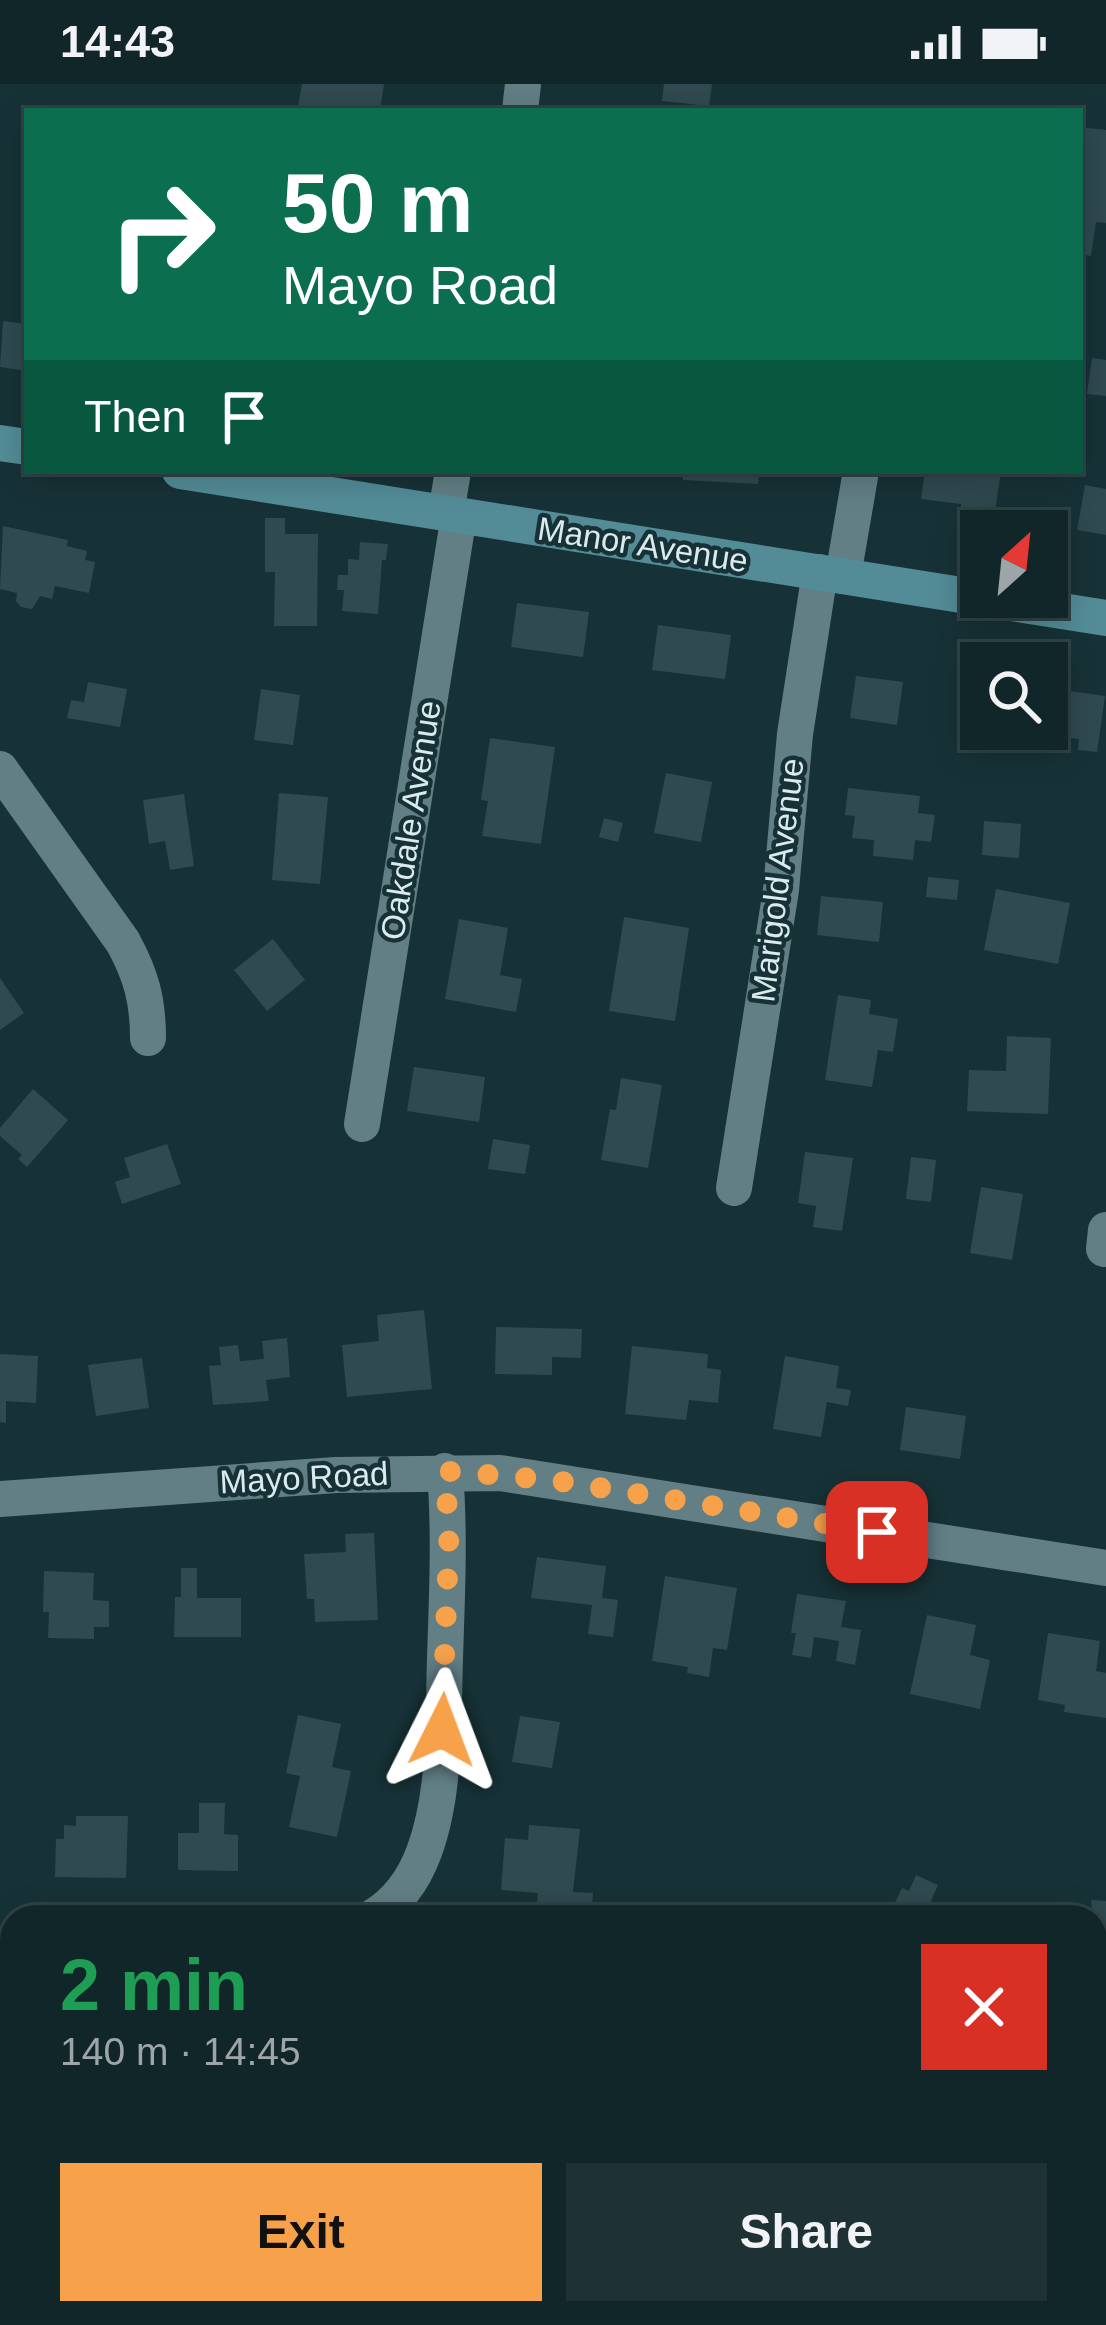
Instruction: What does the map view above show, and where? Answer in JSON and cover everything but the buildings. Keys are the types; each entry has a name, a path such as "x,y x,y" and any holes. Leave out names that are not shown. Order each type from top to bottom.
{"street":[{"name":"Manor Avenue","path":"199,474 1106,618"},
{"name":"Oakdale Avenue","path":"362,1124 452,514 453,474"},
{"name":"Marigold Avenue","path":"734,1188 781,890 795,734 831,574 860,474"},
{"path":"0,769 123,942 140,973 148,1003 148,1037"},
{"path":"391,1905 411,1882 433,1815 444,1700 449,1534 445,1471"},
{"name":"Mayo Road","path":"0,1498 445,1471 552,1480 1106,1568"}],"route":[{"path":"442,1730 449,1534 445,1471 552,1480 877,1532"}]}
